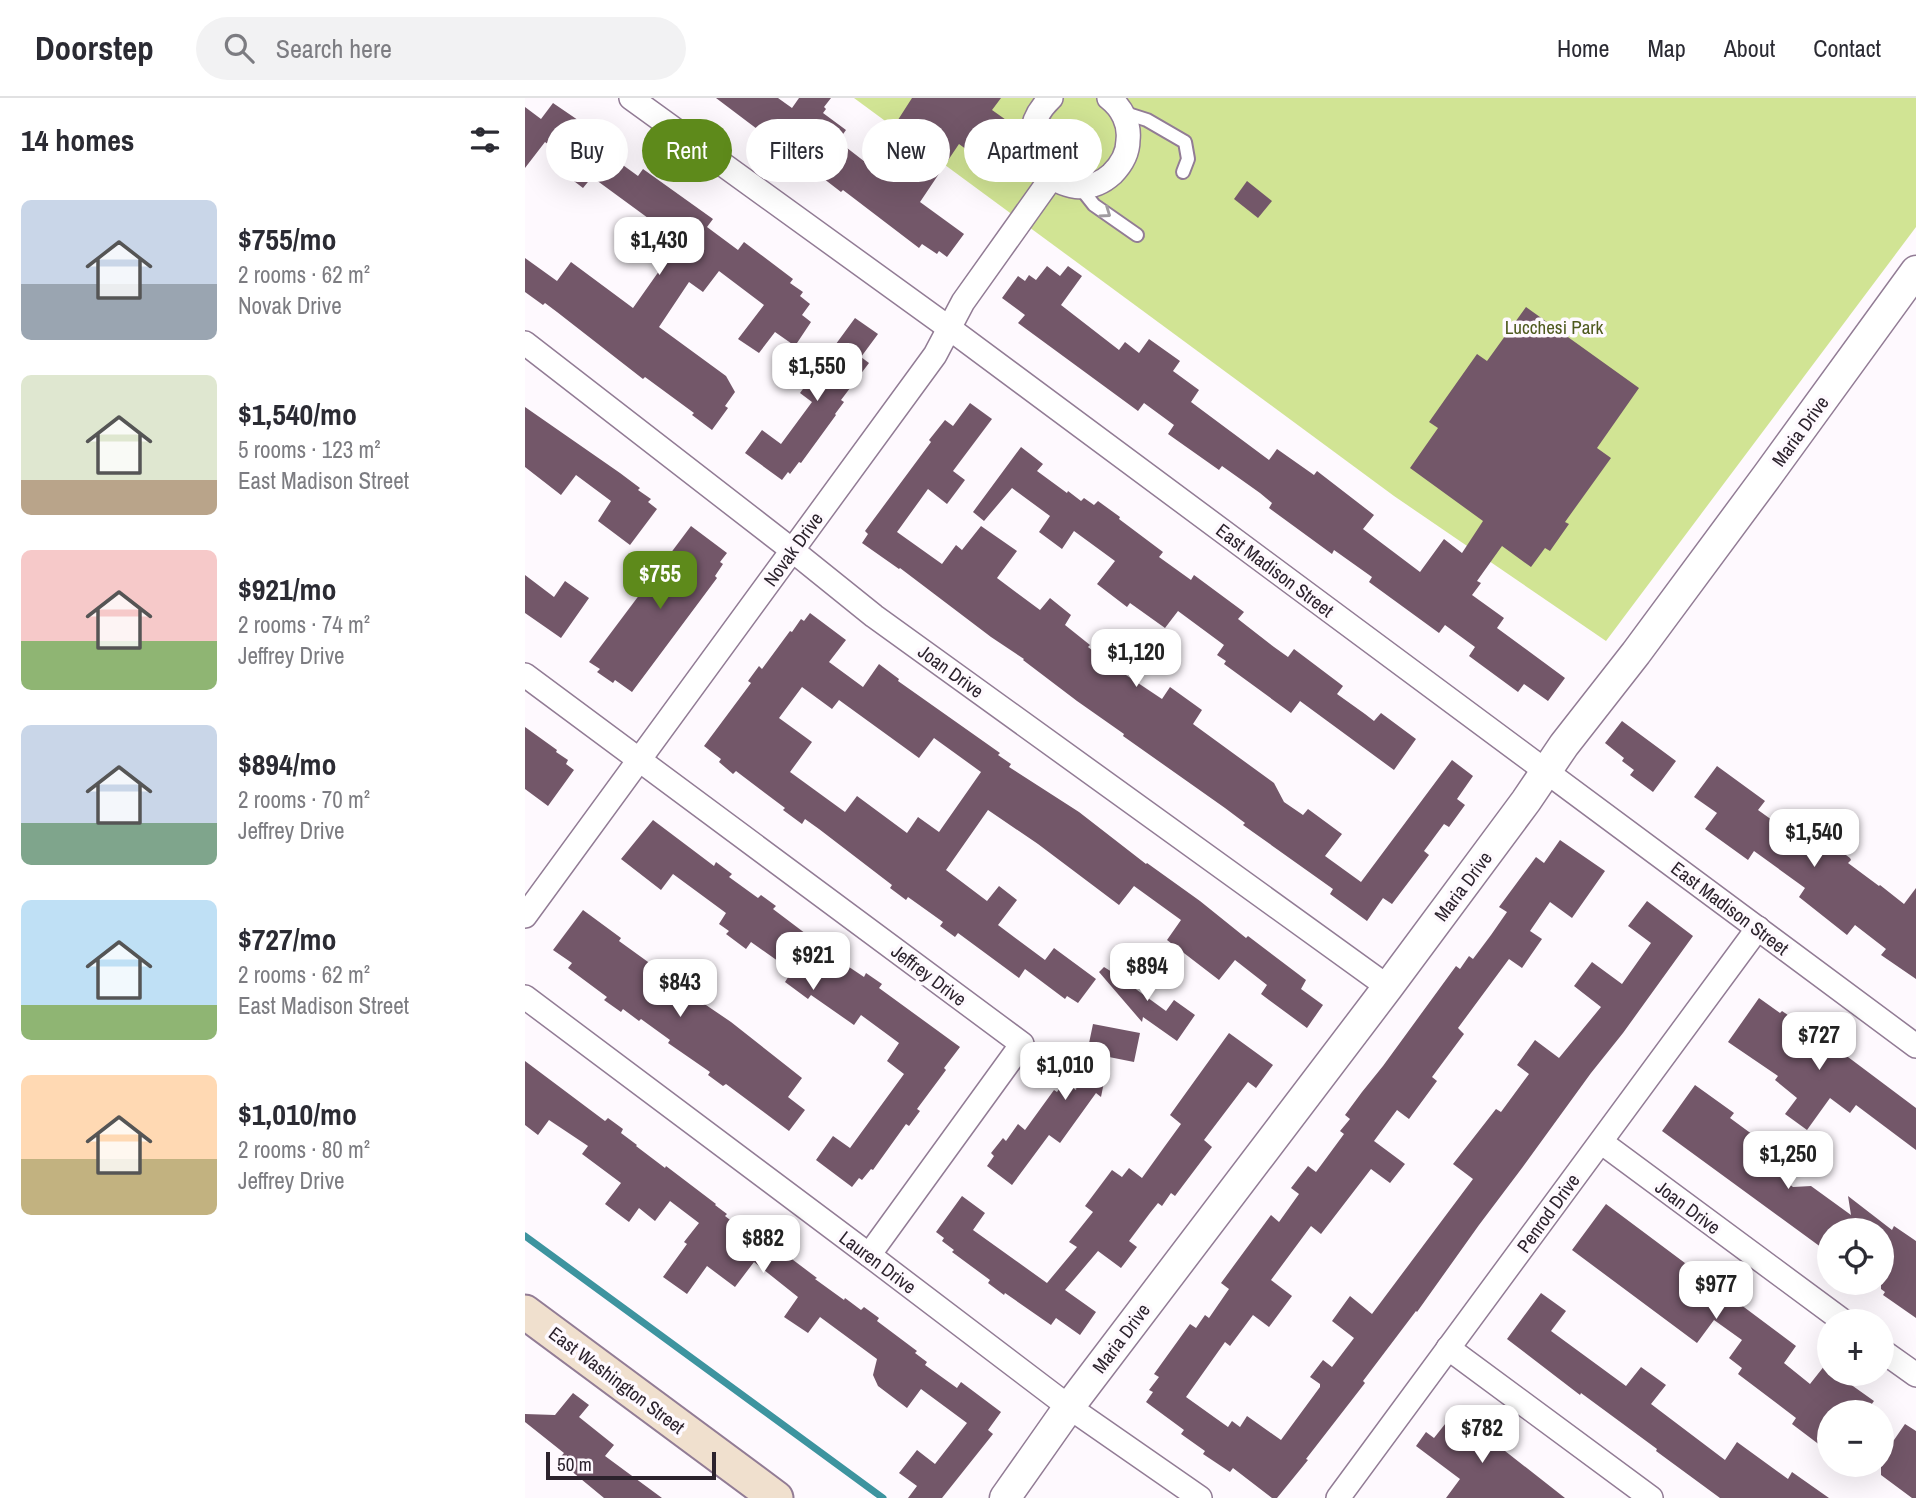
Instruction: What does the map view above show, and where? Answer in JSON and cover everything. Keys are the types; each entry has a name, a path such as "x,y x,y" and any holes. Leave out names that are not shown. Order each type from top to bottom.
{"main road":[{"name":"East Washington Street","path":"525,1312 775,1498"}],"street":[{"name":"East Madison Street","path":"631,98 949,328 1916,1046"},
{"path":"1035,119 1041,107 1051,98"},
{"path":"1061,182 1079,186 1094,184 1107,178 1118,168 1125,155 1128,126 1115,105"},
{"name":"Novak Drive","path":"525,916 935,355 963,302 1048,182"},
{"name":"Maria Drive","path":"1005,1498 1069,1407 1388,987 1564,745 1636,653 1916,271"},
{"name":"Joan Drive","path":"525,342 874,616 1388,987"},
{"name":"Jeffrey Drive","path":"525,675 1022,1044 869,1255"},
{"name":"Penrod Drive","path":"1338,1498 1758,928"},
{"name":"Lauren Drive","path":"525,997 1069,1407 1201,1498"},
{"name":"Joan Drive","path":"1601,1142 1827,1309"},
{"path":"1448,1348 1651,1498"},
{"path":"1894,1359 1916,1375"}],"lane":[{"path":"1115,105 1185,142 1188,159 1183,172"},
{"path":"1079,186 1094,205 1137,235"}],"green space":[{"name":"Lucchesi Park","path":"854,98 1916,98 1916,227 1606,641 1394,496 968,182 1102,182 1102,119 964,119 964,179 950,169 950,119 882,119"}],"building":[{"path":"716,98 778,98 792,108 799,98 831,98 823,113 831,119 746,121"},
{"path":"912,98 1001,98 992,110 1005,119 964,119 964,148 959,144 950,157 950,119 899,119"},
{"path":"553,103 576,119 546,119 546,143 525,168 525,107 541,119"},
{"path":"848,149 862,160 862,182 933,182 920,202 964,234 947,257 922,244 919,248 843,190 841,192 828,182 848,182"},
{"path":"628,169 638,176 642,170 642,182 661,182 713,219 707,227 738,250 744,242 793,279 790,283 803,292 800,296 810,304 802,315 811,322 795,346 775,332 759,353 738,339 764,305 719,271 703,292 689,282 659,327 726,376 735,392 725,406 728,408 712,430 692,415 694,413 645,377 643,379 545,303 543,305 525,292 525,258 557,281 571,262 633,308 664,264 647,252 663,229 599,182 628,182"},
{"path":"1247,181 1272,201 1258,218 1234,199"},
{"path":"575,182 588,182 583,188"},
{"path":"1047,266 1060,276 1068,266 1082,276 1061,305 1119,350 1125,342 1139,353 1149,339 1180,361 1173,371 1199,390 1191,402 1269,460 1277,449 1314,475 1317,471 1374,515 1363,529 1420,572 1444,539 1462,553 1483,521 1410,468 1438,428 1429,422 1477,354 1487,361 1526,307 1639,388 1597,448 1611,458 1565,522 1569,524 1550,551 1545,548 1531,567 1502,546 1477,581 1481,583 1472,595 1504,618 1497,628 1565,678 1548,701 1524,684 1518,692 1469,656 1475,647 1445,625 1439,633 1369,582 1372,577 1334,550 1332,554 1269,508 1272,503 1260,493 1222,466 1219,470 1168,434 1174,425 1144,403 1138,411 1018,323 1025,315 1002,298 1018,276 1025,281 1029,275 1036,280"},
{"path":"855,318 878,334 861,357 869,363 841,400 844,402 836,415 801,463 782,480 745,453 762,430 781,444 812,402 800,393"},
{"path":"970,403 992,419 953,471 965,480 947,504 928,489 897,532 942,564 956,545 962,550 981,526 1017,551 997,578 1040,610 1050,598 1071,615 1065,625 1090,645 1088,647 1162,699 1170,687 1202,710 1193,724 1274,783 1284,802 1303,815 1308,809 1342,834 1325,856 1361,882 1452,760 1473,776 1457,799 1465,805 1449,827 1444,824 1424,851 1429,855 1392,904 1383,898 1367,921 1330,894 1333,889 1243,825 1245,823 1225,808 1123,736 1124,734 900,568 862,543 868,534 865,531 931,442 929,440 945,420 953,426"},
{"path":"525,407 620,473 651,499 648,502 657,509 630,545 598,521 611,501 576,475 561,495 525,467"},
{"path":"1021,447 1043,464 1037,471 1081,501 1084,498 1094,505 1098,501 1120,517 1119,519 1163,552 1159,557 1191,580 1194,575 1244,612 1238,619 1274,647 1288,657 1294,649 1343,686 1337,694 1374,721 1381,713 1416,739 1394,770 1300,701 1291,713 1224,664 1226,661 1217,655 1224,645 1178,611 1165,628 1130,603 1127,607 1097,584 1115,561 1074,531 1062,549 1039,532 1050,516 1012,488 984,521 973,512"},
{"path":"691,526 727,553 720,562 723,564 715,576 717,578 632,692 597,672 600,669 589,662"},
{"path":"525,575 554,597 565,581 589,598 561,638 525,613"},
{"path":"810,613 846,640 829,662 863,687 879,664 899,679 898,681 1000,753 998,755 1011,764 1009,767 1079,812 1306,980 1301,989 1323,1005 1307,1028 1261,994 1267,985 1235,960 1219,980 1167,940 1181,920 1134,886 1119,905 988,810 946,870 987,901 999,886 1017,900 998,925 1045,960 1054,948 1096,979 1078,1003 1067,996 1065,999 1025,969 1019,978 958,933 955,937 940,926 943,922 908,897 906,900 890,888 892,885 819,829 805,819 802,824 736,771 733,774 719,762 721,759 704,746 751,683 748,681 759,666 762,669 790,631 792,632 801,619 804,621","holes":["802,687 832,709 839,700 919,758 934,738 981,772 939,832 918,817 907,833 857,796 845,812 790,772 812,742 779,718"]},
{"path":"1622,721 1676,761 1653,792 1630,775 1634,770 1605,743"},
{"path":"525,727 557,750 556,752 568,760 566,764 574,770 548,806 525,789"},
{"path":"1717,766 1765,801 1758,810 1804,843 1828,812 1844,824 1830,843 1850,858 1848,863 1904,904 1916,888 1916,979 1881,955 1886,949 1855,925 1847,935 1799,897 1805,888 1754,851 1748,860 1705,829 1717,813 1694,797"},
{"path":"653,820 714,866 716,862 732,874 729,877 758,898 761,895 776,906 773,909 818,943 816,945 864,977 866,973 882,984 879,988 960,1047 917,1109 920,1111 909,1126 906,1124 873,1170 862,1180 859,1178 852,1187 816,1160 833,1136 850,1148 904,1074 887,1061 899,1043 861,1015 854,1025 811,995 808,999 785,982 792,971 751,942 746,949 726,934 729,931 719,924 726,913 673,874 661,890 621,859"},
{"path":"1560,840 1605,871 1572,918 1550,902 1530,931 1542,939 1522,968 1509,959 1458,1028 1464,1034 1432,1077 1437,1081 1409,1119 1397,1110 1374,1141 1405,1164 1390,1183 1371,1169 1321,1234 1311,1226 1271,1280 1292,1296 1269,1327 1253,1315 1230,1346 1225,1342 1186,1397 1228,1427 1232,1421 1240,1427 1247,1416 1281,1440 1320,1387 1320,1384 1310,1377 1323,1360 1332,1367 1354,1338 1332,1321 1350,1296 1372,1314 1473,1179 1453,1164 1496,1109 1501,1112 1529,1074 1517,1065 1535,1040 1559,1058 1601,1007 1574,986 1592,962 1622,984 1651,943 1628,926 1647,901 1693,936 1417,1312 1363,1381 1365,1383 1306,1459 1308,1460 1277,1498 1272,1498 1233,1468 1230,1472 1203,1454 1205,1451 1181,1434 1184,1430 1146,1402 1153,1392 1149,1390 1159,1377 1154,1374 1190,1324 1196,1328 1205,1315 1209,1318 1229,1289 1221,1283 1271,1215 1279,1222 1299,1194 1291,1188 1308,1166 1316,1172 1344,1134 1340,1131 1350,1119 1345,1115 1456,966 1460,969 1469,956 1473,959 1491,935 1507,912 1499,907 1536,857 1544,863"},
{"path":"583,910 621,938 619,941 655,967 653,969 731,1022 802,1078 788,1097 805,1110 789,1131 726,1084 723,1086 708,1075 710,1072 668,1043 670,1040 641,1019 639,1021 623,1009 621,1012 604,1000 607,997 568,968 572,963 553,950"},
{"path":"1125,961 1141,980 1133,987 1166,1011 1174,1000 1195,1015 1177,1041 1143,1017 1142,1022 1099,972 1104,967 1112,972"},
{"path":"1759,998 1828,1042 1916,1108 1916,1150 1856,1105 1850,1113 1830,1098 1807,1130 1785,1114 1797,1098 1775,1080 1778,1076 1728,1042"},
{"path":"1093,1024 1140,1033 1134,1062 1109,1057 1101,1097 1096,1093 1060,1143 1049,1135 1012,1185 987,1166 994,1156 991,1153 1003,1138 1006,1141 1018,1124 1025,1130 1054,1090 1057,1092 1064,1082 1076,1090 1084,1047 1088,1048"},
{"path":"1229,1033 1273,1065 1256,1088 1248,1082 1204,1140 1212,1147 1175,1196 1171,1193 1162,1206 1158,1203 1150,1213 1129,1241 1137,1247 1121,1268 1098,1251 1065,1290 1096,1312 1080,1335 1056,1318 1051,1325 1005,1293 1004,1295 988,1283 990,1280 952,1252 954,1250 942,1241 944,1238 936,1232 962,1196 985,1213 973,1230 1047,1283 1077,1247 1069,1242 1093,1212 1085,1206 1112,1170 1122,1177 1129,1168 1142,1178 1181,1124 1170,1115"},
{"path":"525,1061 605,1121 608,1118 623,1129 621,1133 636,1146 716,1204 727,1214 725,1216 760,1243 764,1238 844,1300 845,1298 861,1310 864,1307 879,1318 877,1321 917,1351 915,1353 927,1362 925,1365 957,1388 961,1382 1001,1412 988,1430 993,1434 942,1498 908,1498 917,1486 899,1473 917,1450 935,1464 967,1423 921,1389 907,1408 878,1386 873,1375 877,1359 820,1317 808,1333 784,1317 798,1297 754,1262 735,1287 707,1266 687,1294 663,1277 699,1223 670,1201 655,1221 639,1208 629,1222 605,1204 621,1183 582,1154 588,1146 549,1120 538,1135 525,1125"},
{"path":"1695,1085 1734,1113 1730,1118 1764,1143 1754,1157 1793,1187 1811,1186 1851,1215 1848,1196 1876,1218 1817,1218 1817,1244 1662,1131"},
{"path":"1606,1204 1796,1346 1784,1363 1810,1384 1817,1375 1817,1386 1853,1386 1873,1400 1817,1400 1817,1443 1792,1424 1796,1418 1738,1374 1742,1368 1729,1358 1742,1340 1714,1320 1697,1343 1572,1250"},
{"path":"1894,1226 1916,1241 1916,1318 1883,1295 1894,1295"},
{"path":"1541,1293 1566,1311 1551,1331 1626,1386 1641,1367 1666,1385 1651,1404 1725,1460 1737,1442 1788,1479 1792,1472 1829,1498 1720,1498 1507,1339"},
{"path":"573,1393 589,1405 579,1417 614,1445 605,1456 662,1498 604,1498 558,1460 564,1453 525,1422 525,1414 555,1415"},
{"path":"1453,1414 1470,1427 1472,1425 1565,1498 1446,1498 1460,1479 1416,1446 1426,1432 1434,1438"},
{"path":"1905,1424 1916,1431 1916,1498 1912,1498 1884,1477 1894,1477 1894,1440"}],"waterway":[{"path":"525,1236 883,1498"}]}
